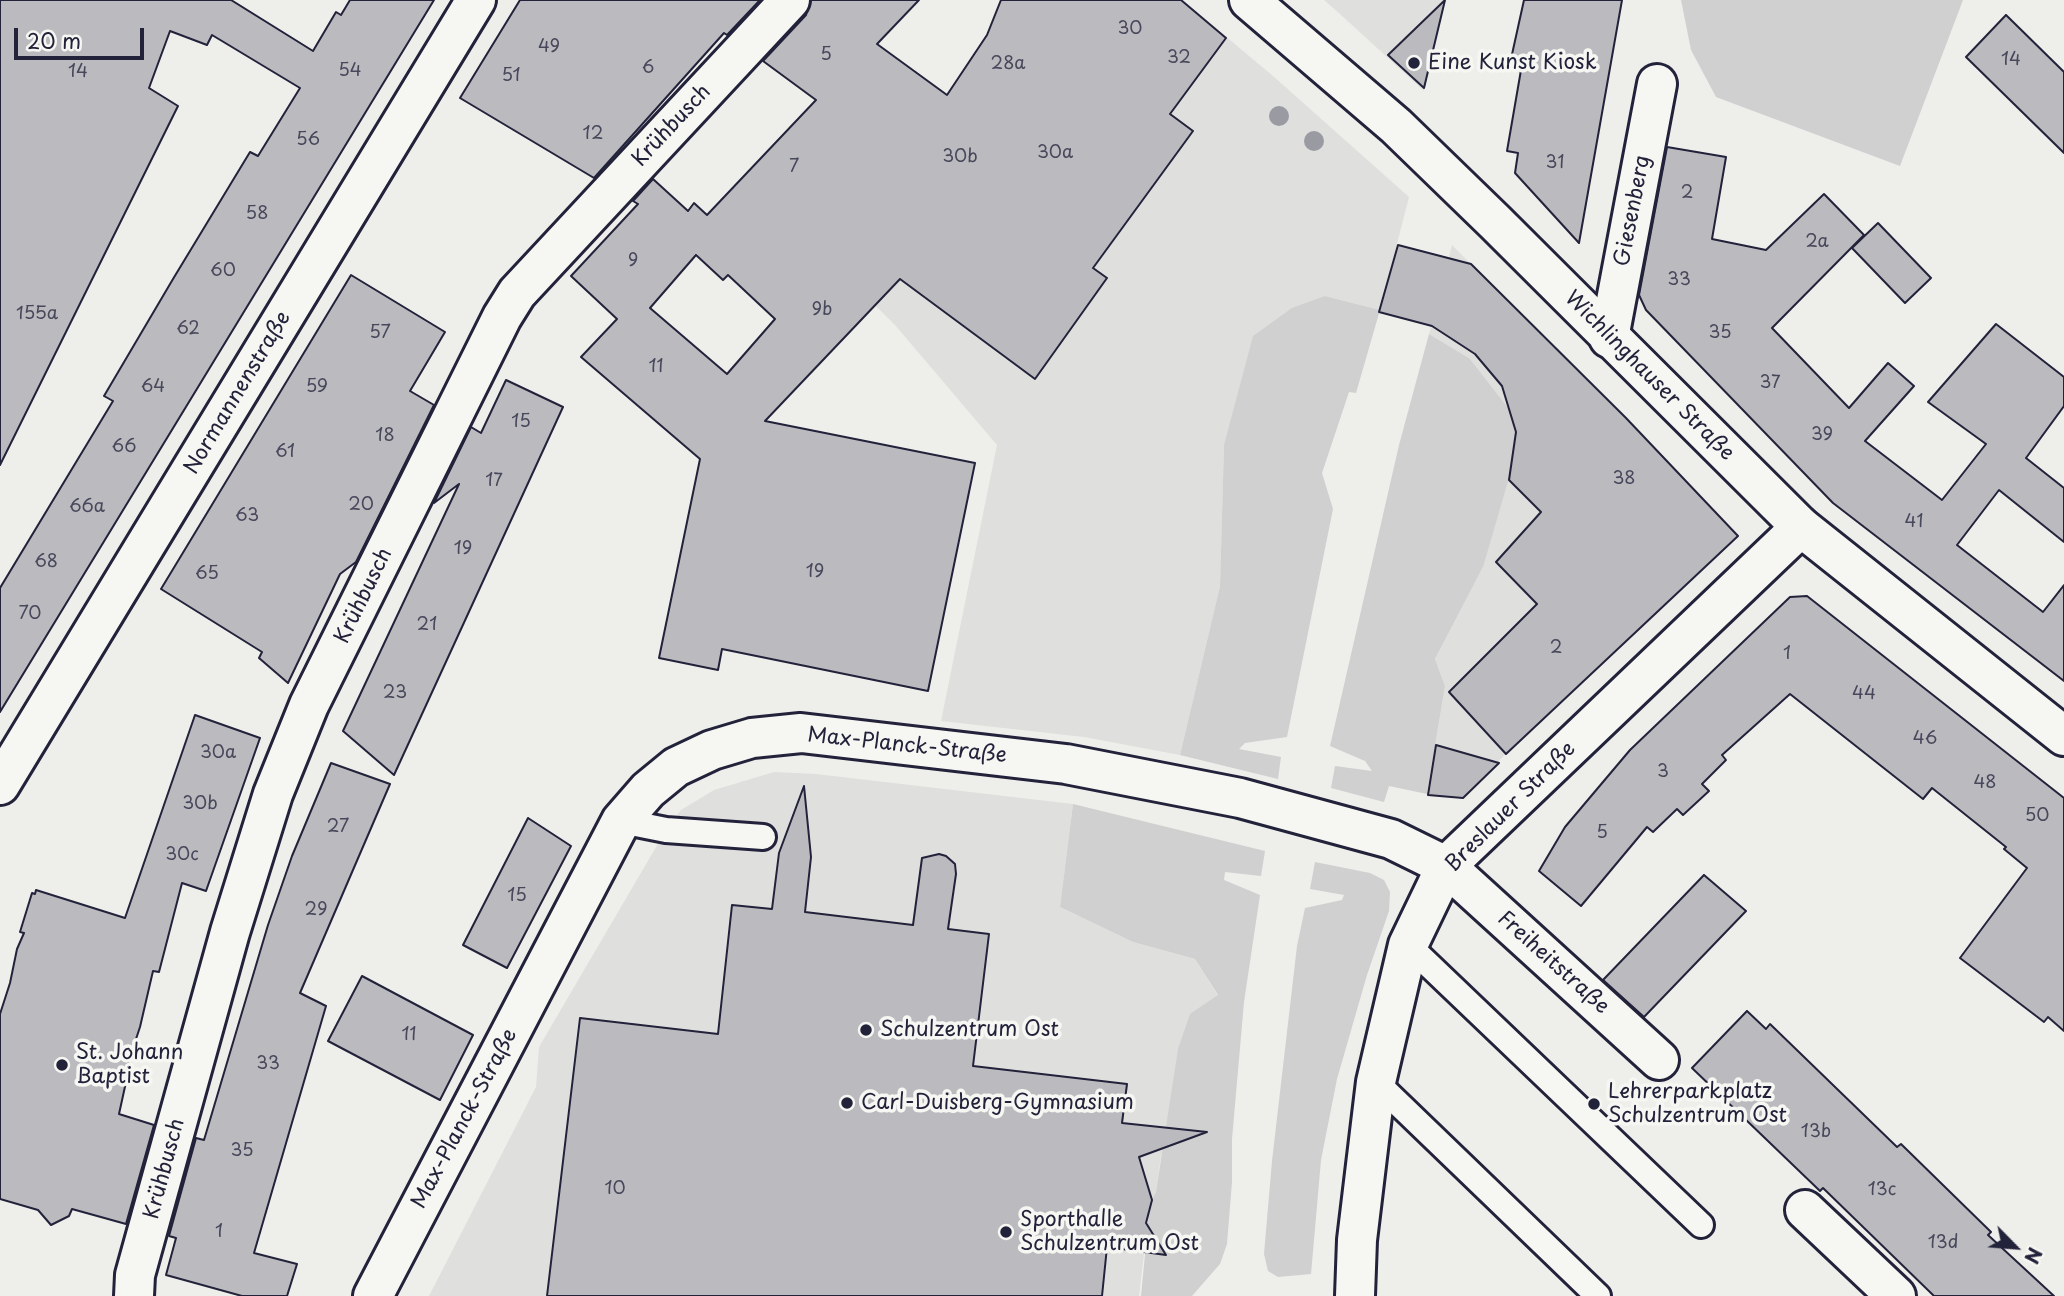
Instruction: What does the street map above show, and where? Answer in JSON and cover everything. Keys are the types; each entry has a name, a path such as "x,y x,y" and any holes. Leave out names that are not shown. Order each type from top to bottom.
{"street":[{"name":"Normannenstraße","path":"0,785 476,0"},
{"name":"Krühbusch","path":"134,1296 135,1275 223,958 273,794 309,705 502,317 517,293 790,0"},
{"name":"Wichlinghauser Straße","path":"1249,0 1396,126 1496,222 1609,338 1801,527 2064,736"},
{"name":"Giesenberg","path":"1609,338 1657,84"},
{"name":"Breslauer Straße","path":"1354,1296 1357,1240 1376,1082 1408,945 1446,866 1801,527"},
{"name":"Max-Planck-Straße","path":"373,1296 621,821 648,790 676,767 712,750 751,738 801,733 1066,764 1240,798 1391,839 1446,866"},
{"name":"Freiheitstraße","path":"1446,866 1659,1060"},
{"path":"1805,1210 1896,1296"}],"lane":[{"path":"621,821 666,830 763,837"},
{"path":"1408,945 1701,1226"},
{"path":"1376,1082 1598,1296"}],"shaded area":[{"path":"1324,0 1445,0 1424,91 1340,14"},
{"path":"1681,0 1963,0 1900,166 1716,97 1691,50"},
{"path":"1187,4 1409,197 1380,310 1325,296 1224,445 1220,586 1180,755 1084,737 941,721 997,445 895,325 811,242 1009,245"},
{"path":"1452,245 1739,536 1459,798 1427,794 1445,686 1435,659 1483,567 1469,358 1429,334"},
{"path":"1325,296 1380,310 1356,393 1349,392 1322,473 1333,509 1287,737 1245,743 1239,749 1281,757 1278,779 1180,755 1220,586 1224,445 1253,336 1292,308"},
{"path":"1429,334 1469,358 1508,408 1517,433 1513,464 1483,567 1435,659 1445,686 1427,794 1389,786 1384,802 1331,788 1335,766 1372,771 1365,761 1330,746 1399,445"},
{"name":"Schulzentrum Ost","path":"774,772 816,774 1073,804 1060,907 1133,942 1195,959 1218,996 1161,1156 1156,1192 1150,1203 1139,1296 429,1296 536,1087 539,1047 666,830 681,810 714,790"},
{"path":"1073,804 1265,851 1261,876 1225,872 1224,880 1260,895 1244,1002 1232,1139 1227,1244 1220,1264 1192,1296 1141,1296 1150,1203 1156,1192 1178,1049 1190,1014 1218,995 1195,959 1133,942 1060,907"},
{"path":"1315,862 1370,873 1384,880 1390,892 1389,911 1337,1079 1321,1160 1311,1274 1278,1277 1268,1271 1264,1254 1297,946 1305,908 1342,900 1344,895 1310,889"}],"building":[{"path":"0,0 231,0 313,51 336,12 341,15 350,0 434,0 0,712 0,588 113,401 104,396 173,279 250,152 258,156 300,88 212,35 207,45 170,31 149,88 178,106 0,465"},
{"path":"520,0 760,0 727,35 724,33 594,178 460,98"},
{"path":"811,0 919,0 877,44 947,95 987,35 1001,0 1181,0 1226,38 1170,114 1193,131 1093,268 1107,278 1035,379 900,279 765,421 975,463 928,691 722,649 718,670 659,658 700,459 581,357 617,319 571,276 638,204 633,201 653,179 688,211 694,203 707,215 816,100 763,61 806,15","holes":["696,255 723,280 728,275 775,319 727,374 650,308"]},
{"name":"Eine Kunst Kiosk","path":"1445,0 1424,88 1388,55"},
{"path":"1524,0 1622,0 1579,243 1515,173 1518,153 1507,151 1521,70 1509,68"},
{"path":"2006,15 2064,72 2064,153 1966,57"},
{"path":"1667,147 1726,157 1712,239 1766,250 1824,194 1864,235 1772,328 1849,408 1888,363 1914,386 1865,441 1942,500 1986,444 1928,402 1996,324 2064,377 2064,406 2026,458 2064,488 2064,542 1999,490 1957,545 2043,612 2064,585 2064,681 1833,503 1646,310 1639,295"},
{"path":"1878,223 1931,278 1905,303 1852,248"},
{"path":"1398,245 1471,264 1626,418 1738,536 1506,754 1449,692 1537,604 1496,562 1541,512 1509,480 1516,432 1502,386 1475,354 1432,326 1379,312"},
{"path":"351,275 445,332 410,391 434,405 356,562 340,574 288,683 259,658 262,652 161,589"},
{"path":"506,380 563,407 394,775 343,731 459,484 434,503 471,427 481,433"},
{"path":"1807,596 2064,798 2064,1031 2048,1017 2044,1022 1960,958 2027,868 2004,849 2006,847 1932,788 1923,799 1790,694 1722,755 1726,760 1702,784 1709,791 1683,815 1677,809 1653,832 1647,827 1581,906 1539,871 1565,827 1630,750 1790,597"},
{"name":"St. Johann Baptist","path":"195,715 260,738 206,891 182,883 159,972 153,971 140,1027 122,1081 126,1082 119,1114 154,1125 126,1224 72,1209 69,1216 51,1225 38,1210 0,1199 0,1014 17,949 24,933 20,932 32,893 35,894 36,890 125,918"},
{"path":"1436,745 1499,763 1463,798 1428,795"},
{"path":"331,763 390,784 300,993 326,1006 254,1253 297,1264 287,1296 242,1296 166,1275 176,1238 169,1236 196,1138 204,1140 268,925 292,856"},
{"name":"Schulzentrum Ost","path":"804,786 811,857 805,912 913,925 922,858 939,854 955,864 948,929 989,934 973,1066 1127,1084 1122,1123 1207,1132 1139,1157 1152,1200 1146,1223 1166,1255 1107,1247 1102,1296 547,1296 580,1018 718,1034 732,905 772,909 779,853"},
{"path":"528,818 571,846 507,968 463,945"},
{"path":"1704,875 1746,911 1644,1017 1603,980"},
{"path":"362,976 473,1035 440,1100 328,1041"},
{"path":"1747,1011 1766,1029 1770,1024 1897,1147 1901,1144 1991,1232 1988,1235 2054,1296 1934,1296 1823,1188 1820,1191 1692,1068"}],"place":[{"name":"Eine Kunst Kiosk","path":"1414,63"},
{"name":"Schulzentrum Ost","path":"866,1030"},
{"name":"St. Johann Baptist","path":"62,1065"},
{"name":"Carl-Duisberg-Gymnasium","path":"847,1103"},
{"name":"Lehrerparkplatz Schulzentrum Ost","path":"1594,1104"},
{"name":"Sporthalle Schulzentrum Ost","path":"1006,1232"}]}
